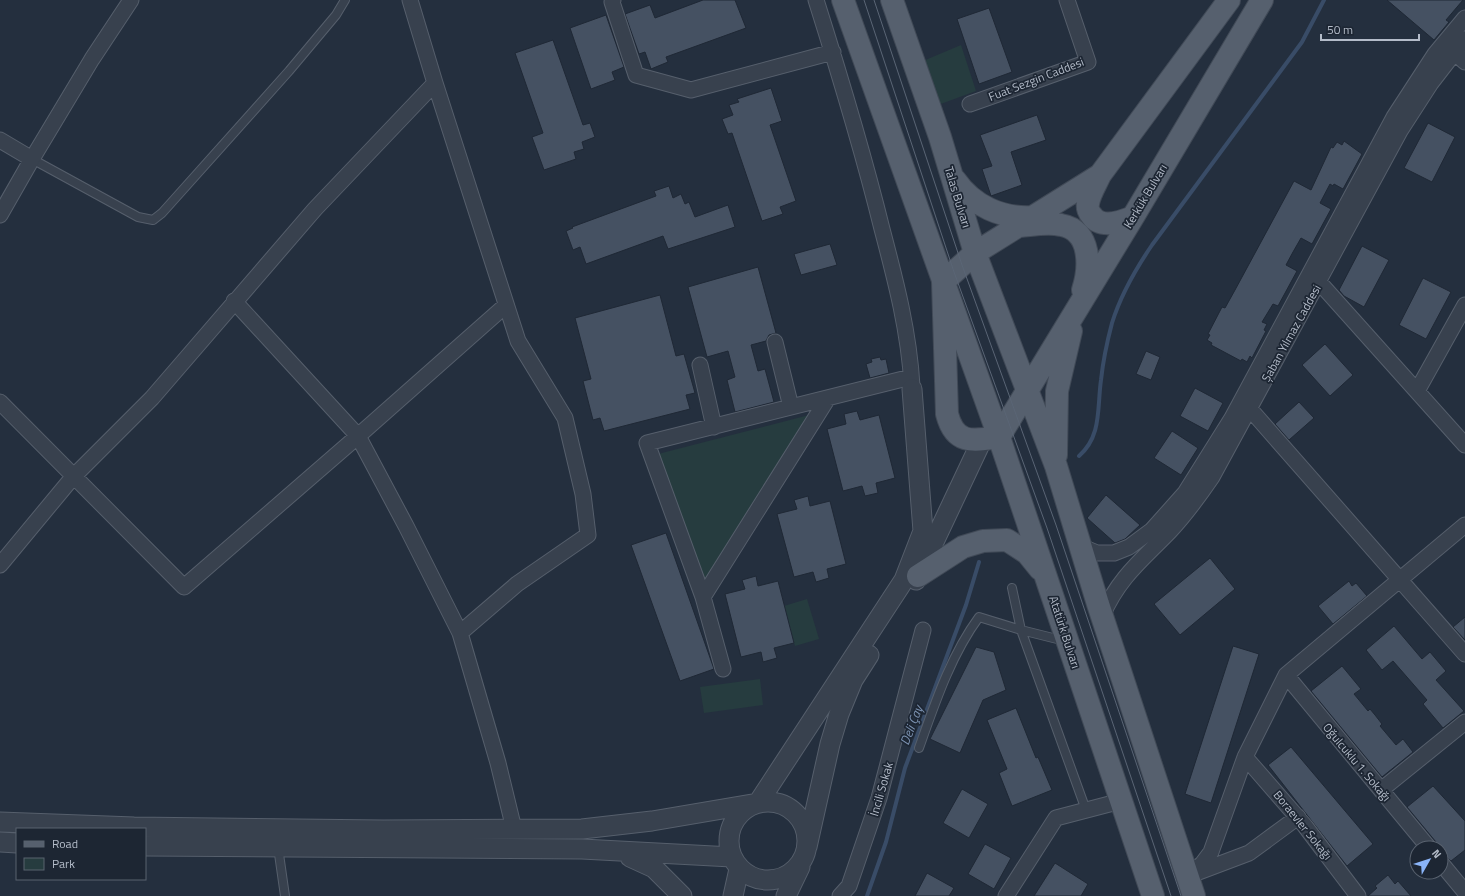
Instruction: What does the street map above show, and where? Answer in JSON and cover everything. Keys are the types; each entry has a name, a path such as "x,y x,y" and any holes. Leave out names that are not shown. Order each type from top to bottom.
{"main road":[{"path":"843,0 943,282 947,414 953,429 960,436 968,440 991,438"},
{"name":"Talas Bulvarı","path":"892,0 940,137 975,253 1028,392"},
{"path":"1133,218 1119,222 1105,223 1098,221 1091,215 1088,204 1100,175 1229,0"},
{"name":"Kerkük Bulvarı","path":"991,438 1028,392 1262,0"},
{"path":"951,173 966,193 987,208 1026,222 1059,224 1072,229 1080,237 1086,249 1088,267 1084,288 1077,309 1057,391 1056,466"},
{"path":"943,282 975,253 1100,175"},
{"name":"Atatürk Bulvarı","path":"943,282 974,369 991,438 1046,576 1153,896"},
{"path":"1028,392 1056,466 1102,616 1190,886"},
{"path":"918,576 963,547 983,541 1007,540 1027,553 1046,576"}],"street":[{"path":"410,0 434,83 518,341 565,418 582,494 588,535 517,584 460,633"},
{"path":"613,0 612,2 636,75 691,90 833,52"},
{"path":"733,896 736,863 729,844 730,830 736,818 746,809 758,803 904,580 923,531 907,337 898,288 872,187 833,52 816,0"},
{"name":"Fuat Sezgin Caddesi","path":"970,104 1088,62 1067,0"},
{"path":"0,215 92,58 130,1"},
{"name":"Şaban Yılmaz Caddesi","path":"1080,546 1092,551 1106,553 1114,553 1128,547 1152,530 1185,493 1232,418 1394,117 1435,54 1465,18"},
{"name":"Şaban Yılmaz Caddesi","path":"1102,616 1108,602 1123,578 1174,526 1201,493 1250,409 1400,131 1431,83 1460,57 1465,39"},
{"path":"0,565 73,476 152,398 234,301 315,209 434,83"},
{"path":"0,140 32,159"},
{"path":"1319,282 1465,445"},
{"path":"234,301 358,436 460,633 498,763 514,829"},
{"path":"0,402 184,587 506,305"},
{"path":"1417,391 1465,305"},
{"path":"775,342 791,407"},
{"path":"700,365 714,427"},
{"path":"723,669 703,598 647,443 828,398 911,383"},
{"path":"703,598 828,398"},
{"path":"1250,409 1465,654"},
{"path":"786,896 806,853 830,744 839,714 854,680 918,576 991,438"},
{"path":"1190,886 1202,864 1211,852 1245,757 1286,675 1465,525"},
{"name":"İncili Sokak","path":"840,896 849,886 879,798 923,630"},
{"name":"Oğulcuklu 1. Sokağı","path":"1286,675 1422,840"},
{"path":"1381,790 1465,722"},
{"name":"Boraevler Sokağı","path":"1245,757 1298,817 1358,896"},
{"path":"1006,896 1056,818 1121,801"},
{"path":"0,822 134,827 383,830 582,829 652,821 758,803 772,802 785,805 795,812 803,822 807,834 806,853 792,873 775,880 762,880 750,876 736,863 582,849 146,846"},
{"path":"1190,886 1250,853 1298,817"},
{"path":"0,842 16,843"},
{"path":"616,851 654,868 682,896"},
{"path":"1449,873 1465,892"}],"lane":[{"path":"32,159 138,217 153,220 162,213 289,71 336,14 345,0"},
{"path":"1012,588 1021,630 1086,810"},
{"path":"919,748 935,703 966,635 979,617 1021,630 1068,641"},
{"path":"278,847 285,896"}],"green space":[{"path":"961,45 976,91 938,105 923,61"},
{"path":"813,414 704,591 658,454"},
{"path":"807,599 819,639 795,646 784,606"},
{"path":"760,679 763,705 704,713 700,687"}],"building":[{"path":"703,0 735,0 746,28 666,57 668,62 651,69 645,52 639,54 625,14 650,5 655,18"},
{"path":"1387,0 1463,0 1446,20 1449,22 1434,40"},
{"path":"989,8 1012,72 979,84 957,19"},
{"path":"606,15 624,67 612,72 615,80 591,89 570,28"},
{"path":"553,40 583,125 590,123 595,137 582,142 584,149 574,152 576,159 544,170 532,137 543,133 515,53"},
{"path":"771,88 782,121 770,125 796,201 780,207 783,214 762,221 732,133 728,134 722,119 733,115 729,105 739,102 737,99"},
{"path":"1037,115 1046,140 1011,152 1022,185 991,196 982,169 992,166 980,135"},
{"path":"1428,123 1455,137 1432,182 1404,168"},
{"path":"1344,141 1362,154 1343,189 1334,184 1333,186 1330,184 1320,203 1331,209 1312,244 1301,238 1293,252 1286,265 1297,271 1278,306 1273,304 1262,322 1267,324 1264,330 1266,331 1252,358 1250,356 1247,362 1242,359 1241,361 1211,345 1212,343 1207,340 1210,335 1208,334 1222,307 1225,308 1294,181 1311,190 1331,147 1333,148 1337,142 1342,145"},
{"path":"669,186 673,198 681,194 685,204 689,202 695,217 728,205 735,227 668,249 663,236 586,264 580,247 573,250 566,231 573,228 572,227 656,196 654,191"},
{"path":"830,244 837,265 801,275 794,254"},
{"path":"1362,246 1389,260 1364,307 1344,296 1339,290"},
{"path":"758,267 776,333 769,335 766,341 751,345 758,371 765,369 774,402 735,412 727,380 735,377 728,351 707,357 688,287"},
{"path":"1423,278 1451,292 1426,339 1399,325"},
{"path":"660,295 676,356 684,354 695,393 686,395 690,409 604,431 600,418 593,420 583,381 591,379 575,318"},
{"path":"1325,344 1353,375 1330,396 1302,365"},
{"path":"1146,351 1160,357 1151,380 1136,374"},
{"path":"880,357 881,360 886,359 889,373 870,378 866,364 872,362 871,359"},
{"path":"1195,388 1223,403 1208,431 1180,416"},
{"path":"1299,402 1314,418 1289,440 1275,424"},
{"path":"857,411 860,420 879,415 895,478 876,483 878,493 865,496 862,486 843,491 827,429 846,424 844,414"},
{"path":"1172,431 1198,448 1181,475 1154,458"},
{"path":"1106,495 1140,525 1125,539 1115,543 1087,518"},
{"path":"808,496 810,506 830,501 846,564 827,569 829,578 816,582 813,572 794,577 777,514 797,509 794,500"},
{"path":"666,533 714,669 680,681 631,545"},
{"path":"1210,558 1235,589 1180,635 1154,604"},
{"path":"756,576 758,586 778,581 794,643 774,648 777,658 763,662 761,652 741,657 725,594 745,589 742,580"},
{"path":"1349,581 1352,586 1356,583 1367,596 1333,624 1318,606"},
{"path":"1465,617 1465,640 1453,627"},
{"path":"1394,626 1422,659 1430,652 1446,671 1436,680 1464,711 1443,728 1423,704 1427,700 1393,661 1382,670 1366,650"},
{"path":"1233,646 1259,654 1211,803 1185,794"},
{"path":"976,647 994,652 1006,690 983,700 960,753 930,739"},
{"path":"1342,666 1361,689 1354,694 1368,711 1370,709 1375,715 1382,724 1380,726 1396,745 1403,739 1413,752 1382,777 1311,691"},
{"path":"1016,708 1036,758 1038,757 1052,790 1012,806 999,773 1007,769 987,720"},
{"path":"1291,747 1373,844 1347,866 1268,765"},
{"path":"1433,786 1465,821 1465,850 1451,861 1449,859 1449,840 1434,840 1407,807"},
{"path":"962,789 988,804 969,838 943,823"},
{"path":"985,844 1011,858 994,889 968,874"},
{"path":"1055,863 1088,884 1081,896 1034,896"},
{"path":"927,873 954,888 949,896 915,896"},
{"path":"1388,875 1395,884 1398,881 1411,896 1368,896 1377,888 1375,886"}],"waterway":[{"path":"1079,456 1092,440 1095,431 1108,337 1116,312 1129,282 1152,245 1302,42 1324,0"},
{"name":"Deli Çay","path":"867,896 886,842 905,768 966,605 979,562"}],"tram line":[{"path":"864,0 954,272 1047,528 1171,896"},
{"path":"874,0 962,265 1056,525 1181,896"}]}
